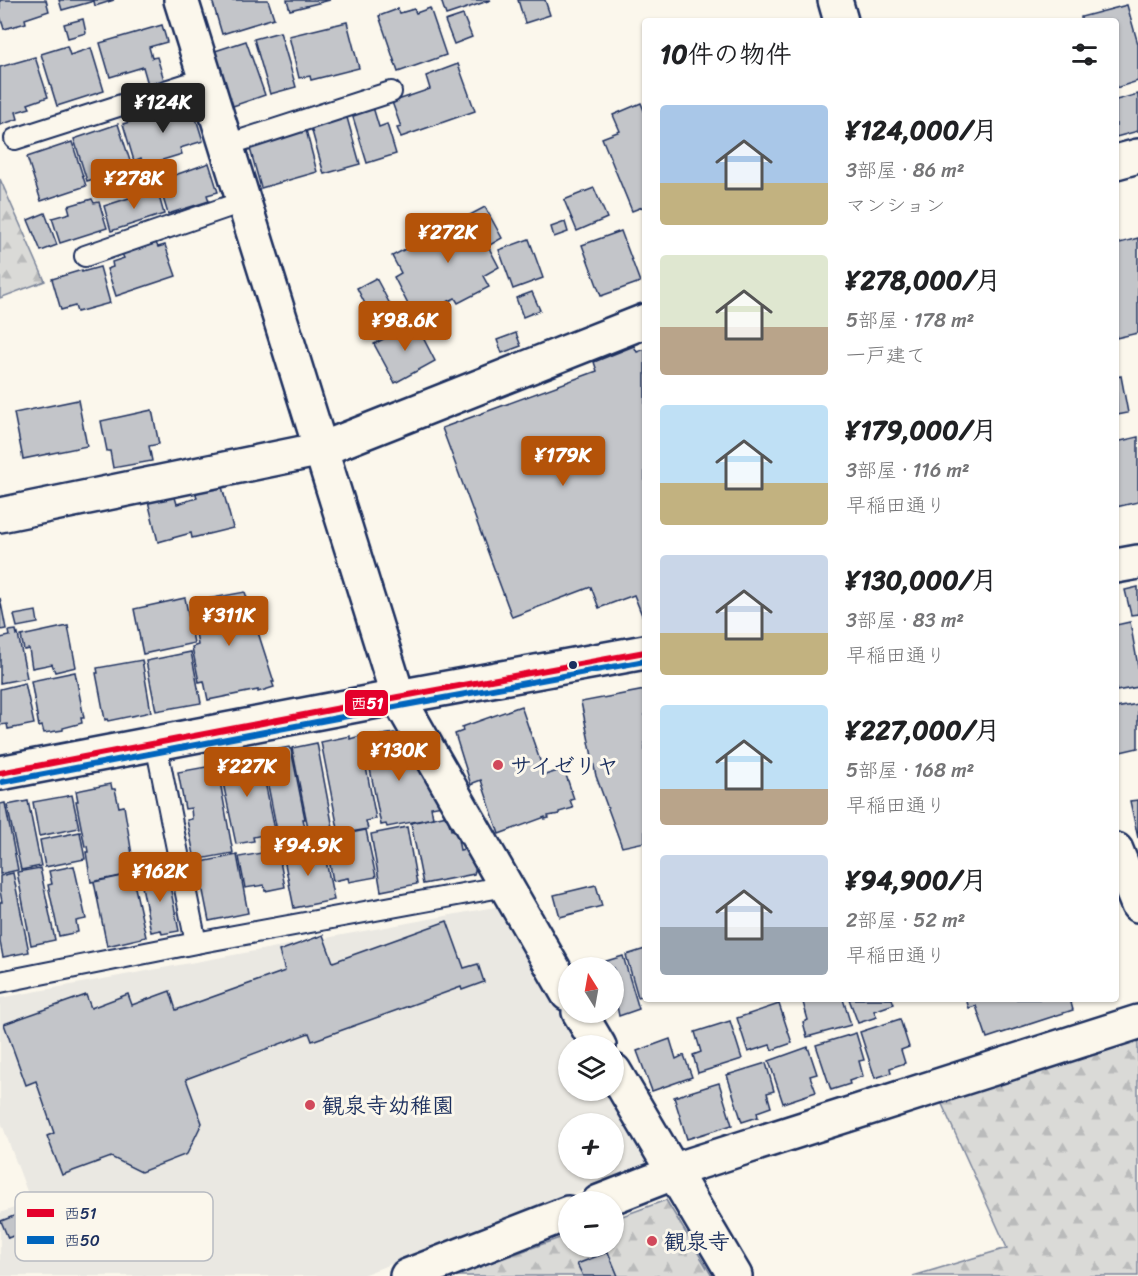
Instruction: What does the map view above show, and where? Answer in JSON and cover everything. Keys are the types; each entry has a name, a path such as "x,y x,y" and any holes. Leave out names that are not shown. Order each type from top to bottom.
{"street":[{"path":"181,0 398,697 558,977"},
{"path":"835,0 840,18"},
{"path":"1119,161 1138,156"},
{"path":"0,515 322,449 642,322"},
{"path":"1119,565 1138,562"},
{"path":"0,773 642,653"},
{"path":"1119,858 1138,905"},
{"path":"624,1192 687,1166 1138,1022"},
{"path":"624,1088 735,1276"},
{"path":"406,1276 558,1217"}],"lane":[{"path":"15,139 206,78"},
{"path":"227,145 391,92"},
{"path":"85,256 245,201"},
{"path":"156,744 196,944"},
{"path":"0,982 506,886"}],"shaded area":[{"name":"観泉寺幼稚園","path":"500,906 558,1002 558,1023 571,1023 578,1035 558,1035 558,1101 617,1101 654,1162 624,1174 624,1113 558,1113 558,1179 610,1179 579,1191 558,1191 558,1199 360,1276 0,1276 0,1213 15,1208 15,1261 213,1261 213,1192 27,1192 0,1119 0,998"}],"green space":[{"path":"0,179 45,281 0,298"},
{"path":"1138,1037 1138,1276 913,1276 1007,1248 941,1102"},
{"name":"観泉寺","path":"666,1200 712,1276 453,1276 558,1239 558,1257 624,1257 624,1215"}],"building":[{"path":"0,0 46,0 49,11 25,19 26,23 4,29 0,16"},
{"path":"59,0 114,0 95,6 94,1 62,10"},
{"path":"212,0 268,0 274,18 222,34"},
{"path":"287,0 330,0 290,10"},
{"path":"441,0 491,0 446,15"},
{"path":"518,0 545,0 550,15 525,23"},
{"path":"1127,5 1138,44 1138,81 1119,87 1119,18 1081,17"},
{"path":"430,8 446,55 398,72 379,16 398,9 400,13 414,9 416,13"},
{"path":"463,15 472,37 454,44 445,21"},
{"path":"83,19 86,33 68,38 64,24"},
{"path":"347,22 359,68 311,80 310,76 299,78 289,36"},
{"path":"162,25 167,42 149,47 152,58 157,57 165,83 149,88 143,67 110,77 100,43"},
{"path":"280,32 296,87 270,94 254,39"},
{"path":"246,41 265,95 230,107 212,52"},
{"path":"67,46 70,55 91,48 104,91 57,106 41,54"},
{"path":"35,57 48,97 28,104 30,108 16,112 18,119 0,125 0,67"},
{"path":"458,64 475,111 401,137 397,128 401,127 392,102 430,89 426,76"},
{"path":"1138,94 1138,131 1119,136 1119,99"},
{"path":"191,102 203,141 180,148 182,154 143,166 141,158 134,161 123,124"},
{"path":"641,103 642,106 642,207 632,211 602,138 620,131 613,115"},
{"path":"373,107 379,127 387,124 396,154 367,163 352,114"},
{"path":"346,114 360,164 324,174 310,124"},
{"path":"118,124 132,167 87,181 74,139"},
{"path":"306,130 317,172 261,188 249,145"},
{"path":"72,142 86,186 41,201 27,157"},
{"path":"209,163 218,192 207,195 209,201 168,214 158,181"},
{"path":"594,188 607,218 577,231 564,200"},
{"path":"157,189 164,214 111,231 104,206"},
{"path":"92,199 94,203 99,202 107,228 60,243 52,218 70,213 68,206"},
{"path":"485,207 502,238 488,246 499,267 483,276 489,287 458,303 455,298 415,318 394,277 401,273 392,256"},
{"path":"45,213 57,245 41,251 28,220"},
{"path":"565,222 568,232 554,237 551,227"},
{"path":"621,231 640,282 601,296 582,245"},
{"path":"1138,238 1138,333 1119,337 1119,243"},
{"path":"529,239 543,278 513,289 499,250"},
{"path":"156,243 158,247 165,245 176,276 116,296 107,269 113,267 112,262 124,258 122,254"},
{"path":"100,267 110,303 77,312 75,306 61,310 52,279"},
{"path":"376,278 399,321 379,331 357,288"},
{"path":"532,292 540,310 523,317 516,298"},
{"path":"415,322 435,361 395,383 374,344"},
{"path":"516,333 521,346 502,353 497,340"},
{"path":"634,346 637,352 642,350 642,615 634,595 599,608 591,587 512,617 442,428 597,371 594,362"},
{"path":"1119,376 1121,376 1128,413 1119,415"},
{"path":"78,400 87,446 23,459 14,413"},
{"path":"152,410 159,444 149,446 152,461 113,468 101,421"},
{"path":"1138,437 1138,502 1119,506 1119,441"},
{"path":"221,483 233,528 192,538 191,533 158,542 148,501 174,494 177,504 197,498 195,490"},
{"path":"1138,587 1138,614 1131,615 1125,590"},
{"path":"245,592 274,687 258,692 258,690 208,700 204,681 199,682 192,647 198,645 195,626 192,626 191,622 194,622 190,602"},
{"path":"0,598 6,629 0,630"},
{"path":"185,598 194,643 143,654 134,609"},
{"path":"36,611 38,623 17,627 14,615"},
{"path":"1130,622 1138,666 1138,687 1119,690 1119,624"},
{"path":"68,626 76,667 55,672 52,664 32,668 29,649 24,650 21,636"},
{"path":"16,630 27,678 0,683 0,638 10,636 9,631"},
{"path":"191,652 201,703 156,711 146,661"},
{"path":"142,660 151,712 105,720 97,668"},
{"path":"75,672 84,718 81,718 82,723 63,728 63,730 44,733 42,726 39,727 31,681"},
{"path":"25,683 34,724 8,729 7,724 0,725 0,689"},
{"path":"642,691 642,843 622,847 596,776 581,702"},
{"path":"1138,704 1138,748 1119,752 1119,707"},
{"path":"521,706 545,775 564,769 574,799 570,800 573,808 499,834 481,780 471,785 455,734 463,731 462,727"},
{"path":"394,733 401,736 401,739 404,738 443,805 431,807 433,818 387,827 386,824 381,825 364,738"},
{"path":"350,736 350,739 360,736 376,819 366,821 368,829 339,834 321,742"},
{"path":"317,743 333,828 309,833 292,748"},
{"path":"289,747 308,841 280,846 262,755 265,754 264,752"},
{"path":"259,753 275,830 273,833 253,837 254,841 236,844 219,764 221,764 220,761"},
{"path":"217,765 233,853 195,860 187,820 192,819 191,808 185,809 178,772"},
{"path":"111,784 112,789 115,789 119,807 124,806 134,867 130,868 131,874 91,882 86,852 88,852 87,846 85,847 76,791"},
{"path":"72,795 79,828 39,836 33,802"},
{"path":"1138,800 1138,838 1130,801"},
{"path":"28,801 41,866 21,870 7,805"},
{"path":"5,803 18,870 0,874 0,804"},
{"path":"447,815 451,830 456,829 460,850 468,848 477,864 474,874 423,884 411,823"},
{"path":"407,827 417,884 381,891 371,834"},
{"path":"366,830 376,877 349,882 348,878 333,881 325,838"},
{"path":"80,832 85,859 45,867 40,840"},
{"path":"276,841 285,887 265,891 264,885 245,888 239,857 262,853 261,844"},
{"path":"323,846 334,900 294,908 283,854"},
{"path":"237,855 248,913 209,921 196,863"},
{"path":"74,866 86,919 76,921 78,932 59,936 48,885 52,884 49,871"},
{"path":"40,868 55,940 31,945 17,872"},
{"path":"167,871 179,931 162,934 161,930 151,932 140,876"},
{"path":"13,873 29,952 3,957 0,942 0,902 2,902 0,876"},
{"path":"132,874 146,937 107,946 94,882"},
{"path":"596,885 602,906 560,917 554,895"},
{"path":"447,921 464,968 478,964 484,982 462,990 461,987 312,1041 309,1033 186,1079 202,1123 187,1154 141,1172 111,1157 62,1175 47,1136 54,1133 36,1081 26,1085 4,1024 86,995 91,1008 128,994 132,1005 170,991 176,1010 285,971 279,951 323,935 333,962"},
{"path":"642,950 642,996 638,997 626,955"},
{"path":"624,959 639,1009 624,1014"},
{"path":"803,1002 844,1002 851,1025 807,1037 803,1022 808,1020"},
{"path":"850,1002 893,1002 894,1004 874,1011 877,1017 858,1023"},
{"path":"967,1002 1071,1002 1073,1010 987,1038 976,1006 969,1008"},
{"path":"779,1004 792,1043 772,1050 770,1045 748,1052 737,1018"},
{"path":"900,1019 909,1047 901,1050 905,1063 890,1068 891,1073 875,1078 860,1032"},
{"path":"730,1021 742,1059 698,1073 693,1055 701,1052 695,1032"},
{"path":"856,1033 864,1060 859,1061 863,1076 849,1081 850,1084 831,1090 816,1045"},
{"path":"670,1039 676,1059 684,1055 692,1077 652,1091 637,1051"},
{"path":"808,1047 817,1074 810,1076 816,1092 783,1103 769,1061"},
{"path":"766,1063 774,1091 767,1093 771,1107 757,1112 758,1117 742,1122 727,1075"},
{"path":"719,1083 732,1125 687,1139 674,1097"},
{"path":"15,1216 15,1235 8,1238 1,1221"},
{"path":"595,1257 610,1257 618,1276 583,1276 577,1264"}],"transit line":[{"name":"西51","path":"0,773 642,653"},
{"name":"西50","path":"2,782 642,662"}],"place":[{"name":"サイゼリヤ","path":"498,765"},
{"name":"観泉寺幼稚園","path":"310,1105"},
{"name":"観泉寺","path":"652,1241"}]}
